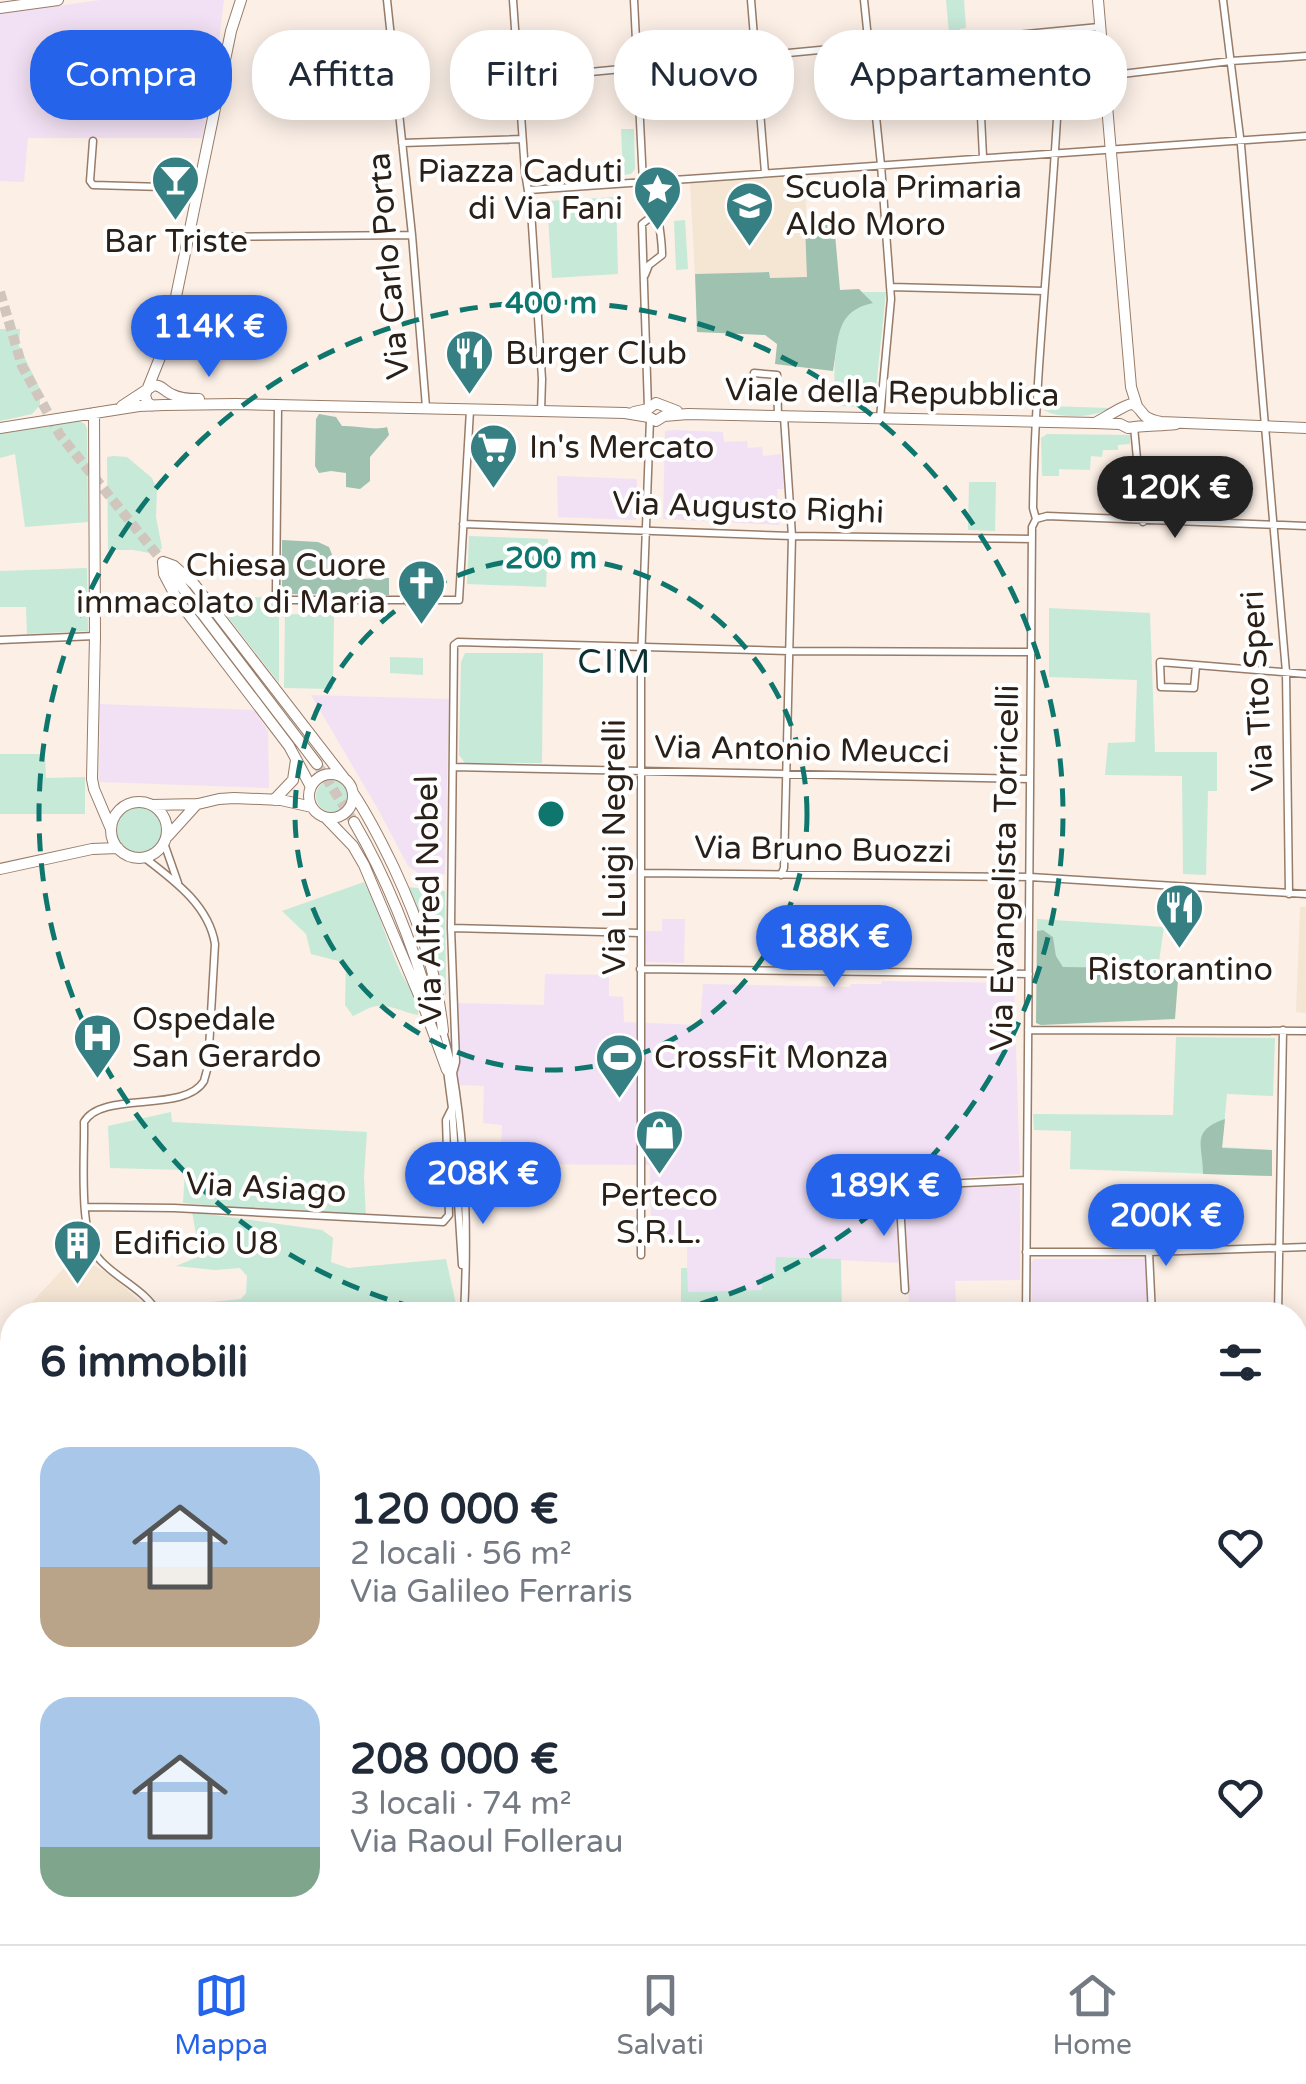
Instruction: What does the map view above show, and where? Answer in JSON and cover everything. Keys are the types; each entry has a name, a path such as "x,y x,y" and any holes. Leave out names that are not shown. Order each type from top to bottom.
{"street":[{"path":"0,8 58,0"},
{"path":"166,340 165,401 156,406 145,398 166,340 238,0"},
{"name":"Via Carlo Porta","path":"387,0 426,409"},
{"path":"514,0 516,30"},
{"path":"634,0 636,30"},
{"path":"752,0 754,30"},
{"path":"864,0 867,30"},
{"path":"1098,0 1100,30"},
{"name":"Via Tito Speri","path":"1224,0 1240,140 1286,672 1289,894"},
{"path":"1071,30 1100,27"},
{"path":"1127,73 1306,56"},
{"path":"521,120 529,190 541,412"},
{"path":"643,120 648,182 662,227 662,255"},
{"path":"760,120 764,174"},
{"path":"875,120 890,286 880,418"},
{"path":"982,120 984,157"},
{"name":"Via Evangelista Torricelli","path":"1026,1302 1034,423 1056,120"},
{"path":"1108,120 1142,522"},
{"path":"529,190 1306,136"},
{"path":"402,143 522,139"},
{"path":"93,141 93,185 198,188"},
{"path":"642,224 656,213"},
{"path":"642,224 662,227"},
{"path":"642,224 648,375 655,413"},
{"path":"188,237 412,234"},
{"path":"643,256 662,255"},
{"path":"644,276 649,265 662,255"},
{"path":"890,286 1044,291"},
{"path":"754,373 777,375 792,536 782,875"},
{"name":"Viale della Repubblica","path":"112,410 157,384 182,398 236,404"},
{"name":"Viale della Repubblica","path":"0,428 112,410 236,404 1034,423 1095,422 1118,418 1135,408"},
{"path":"278,405 276,593 283,600 459,600 470,410"},
{"path":"1135,408 1157,422 1306,428"},
{"path":"94,413 92,780 118,848 130,857 146,858 156,852 198,804"},
{"name":"Via Luigi Negrelli","path":"641,1255 642,648 649,439 655,413"},
{"path":"1118,418 1128,428 1176,424"},
{"path":"1036,519 1047,516 1306,526"},
{"name":"Via Augusto Righi","path":"462,524 792,536 1032,539"},
{"path":"163,562 164,574 177,599 296,759 311,789 312,807 353,846 364,865 450,1071"},
{"path":"163,562 317,764"},
{"path":"163,562 174,566 194,584 350,784 422,931 434,970 450,1071"},
{"path":"0,640 95,636"},
{"name":"Via Alfred Nobel","path":"458,1158 450,1071 456,1062 451,928 454,646 458,642 642,648"},
{"path":"642,648 1032,652"},
{"path":"1196,666 1194,688 1161,686 1160,662 1306,674"},
{"path":"278,800 293,780 296,759"},
{"name":"Via Antonio Meucci","path":"453,768 1030,779"},
{"path":"278,800 311,789 328,774 344,778"},
{"path":"326,818 346,813 353,793"},
{"path":"92,849 112,832 118,812 134,803 198,804 219,798 278,800 312,807"},
{"path":"98,799 118,812"},
{"path":"151,805 165,819 165,842 179,884"},
{"path":"354,822 401,916 443,1032"},
{"path":"0,869 92,849 118,848"},
{"path":"146,858 179,884 207,916 216,944 204,1081 185,1096 95,1110 84,1122 88,1237 98,1259 148,1302"},
{"name":"Via Bruno Buozzi","path":"641,873 1030,877 1306,894"},
{"path":"451,928 640,933"},
{"path":"640,969 1029,974"},
{"path":"423,978 450,1071"},
{"path":"1028,1030 1306,1031"},
{"path":"1278,1302 1283,1030"},
{"name":"Via Alfred Nobel","path":"450,1071 458,1158"},
{"name":"Via Alfred Nobel","path":"443,1222 449,1215 446,1120 452,1108"},
{"path":"458,1158 465,1302"},
{"path":"905,1290 898,1186 1027,1180"},
{"name":"Via Asiago","path":"85,1206 443,1222"},
{"path":"1026,1252 1306,1247"},
{"path":"1149,1252 1151,1302"}],"shaded area":[{"path":"100,0 224,0 220,30 30,30 30,120 206,120 202,138 28,138 24,182 0,181 0,14"},
{"name":"Scuola Primaria Aldo Moro","path":"805,175 808,277 770,278 769,272 695,274 690,183"},
{"path":"665,431 723,432 724,442 747,441 748,448 762,447 763,456 781,454 784,489 777,489 779,525 663,519"},
{"path":"557,476 637,479 636,520 558,517"},
{"path":"311,695 449,699 445,874 418,873 408,866"},
{"path":"100,704 254,710 268,731 269,788 99,782"},
{"path":"1300,907 1306,907 1306,1013 1296,1012"},
{"path":"662,919 685,919 684,963 646,962 645,931 662,931"},
{"path":"820,927 865,928 864,965 820,964"},
{"path":"545,974 609,975 609,996 623,997 624,1022 700,1025 703,984 850,987 882,981 1014,983 1020,1174 895,1181 898,1263 777,1257 775,1273 763,1290 687,1292 687,1235 651,1234 650,1165 500,1164 502,1125 483,1123 484,1086 458,1085 457,1003 544,1005"},
{"path":"1020,1186 1020,1280 955,1281 956,1302 909,1302 904,1194 951,1193 951,1188"},
{"path":"79,1252 141,1302 32,1302"},
{"path":"1034,1259 1146,1259 1148,1302 1032,1302"}],"green space":[{"path":"946,0 964,0 966,28 949,30"},
{"path":"621,129 634,129 635,169 631,174 623,175"},
{"path":"616,197 618,274 552,278 547,201"},
{"path":"685,220 688,269 676,270 674,221"},
{"path":"834,223 840,290 859,289 873,303 845,319 833,371 775,364 777,344 765,335 697,332 695,274 769,272 770,278 807,277 805,224"},
{"path":"862,292 886,292 874,407 835,406 838,336 847,315 872,303"},
{"path":"0,329 20,329 19,346 40,389 40,405 32,414 0,421"},
{"path":"1043,399 1048,399 1048,406 1109,408 1086,415 1058,415 1044,410"},
{"path":"319,414 336,417 342,426 387,427 389,435 370,457 370,481 360,489 346,487 346,473 319,473 315,466"},
{"path":"79,421 87,429 88,522 25,527 15,454 0,458 0,434"},
{"path":"1047,434 1130,435 1130,444 1118,445 1118,450 1103,450 1102,457 1091,456 1090,470 1059,469 1059,476 1042,476 1041,438"},
{"path":"107,457 127,457 152,478 157,490 156,517 162,548 156,554 108,550"},
{"path":"969,482 996,482 995,531 968,530"},
{"path":"469,536 548,539 546,587 467,584"},
{"path":"282,540 318,542 329,547 340,575 354,579 389,578 389,595 287,594 282,591"},
{"path":"87,568 88,631 27,634 26,607 0,607 0,571"},
{"path":"269,597 279,605 279,683 213,598"},
{"path":"1049,608 1150,613 1155,752 1217,752 1217,791 1208,791 1206,875 1183,874 1182,776 1105,775 1108,743 1135,742 1137,680 1049,677"},
{"path":"285,614 334,615 333,689 284,688"},
{"path":"465,653 543,653 542,763 465,763 459,755 461,662"},
{"path":"390,657 423,658 423,675 390,673"},
{"path":"0,754 45,754 46,778 85,777 85,814 0,814"},
{"path":"332,780 343,785 348,796 343,807 332,812 321,807 316,796 321,785"},
{"path":"139,806 156,813 163,830 156,847 139,854 122,847 115,830 122,813"},
{"path":"364,882 400,971 415,997 418,1015 382,1006 353,1016 345,1005 346,963 311,954 306,934 282,911"},
{"path":"407,887 445,891 446,997 421,919"},
{"path":"1037,919 1164,927 1158,968 1063,967 1056,956 1053,937 1043,930 1037,931"},
{"path":"1043,930 1053,937 1056,956 1063,967 1168,971 1178,980 1175,1019 1036,1023 1037,931"},
{"path":"1176,1037 1275,1038 1273,1096 1227,1094 1222,1147 1272,1150 1272,1176 1070,1169 1071,1131 1034,1130 1033,1114 1173,1115"},
{"path":"171,1112 172,1122 367,1132 366,1219 183,1203 185,1170 110,1168 108,1126"},
{"path":"1225,1119 1222,1148 1272,1150 1272,1176 1203,1174 1203,1134"},
{"path":"192,1212 322,1230 333,1238 331,1262 348,1268 446,1259 456,1302 212,1302 241,1299 246,1293 247,1276 240,1268 176,1266 200,1256"},
{"path":"776,1257 841,1259 842,1302 681,1302 681,1268 687,1268 688,1292 762,1290 763,1274 775,1273"}],"tunnel":[{"path":"0,292 22,366 60,435 163,562"},
{"path":"317,764 354,822"}],"place":[{"name":"Bar Triste","path":"176,222"},
{"name":"Piazza Caduti di Via Fani","path":"658,232"},
{"name":"Scuola Primaria Aldo Moro","path":"750,248"},
{"name":"Burger Club","path":"470,396"},
{"name":"In's Mercato","path":"494,490"},
{"name":"Chiesa Cuore immacolato di Maria","path":"421,626"},
{"name":"Ristorantino","path":"1180,950"},
{"name":"Ospedale San Gerardo","path":"97,1080"},
{"name":"CrossFit Monza","path":"619,1100"},
{"name":"Perteco S.R.L.","path":"659,1176"},
{"name":"Edificio U8","path":"78,1286"}],"district":[{"name":"CIM","path":"615,662"}]}
